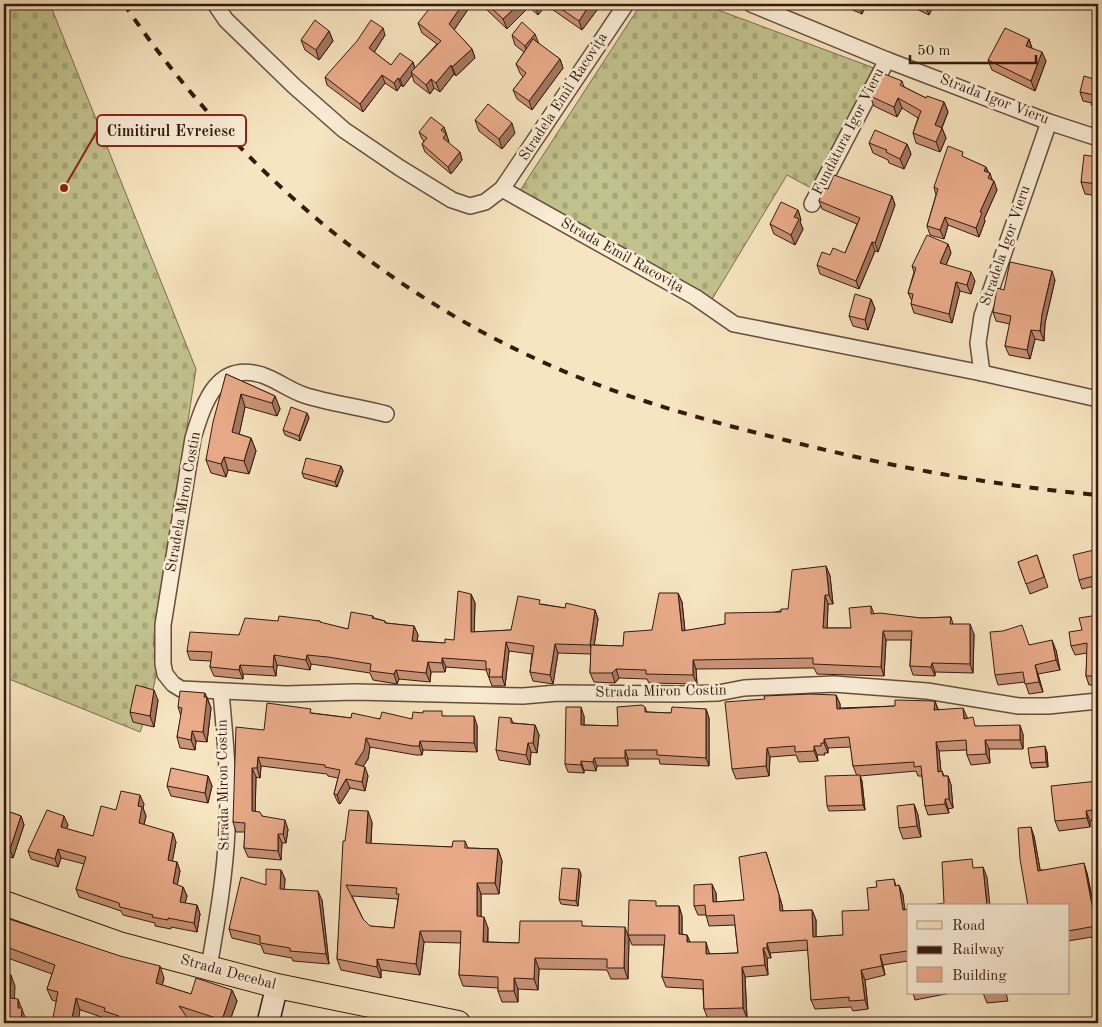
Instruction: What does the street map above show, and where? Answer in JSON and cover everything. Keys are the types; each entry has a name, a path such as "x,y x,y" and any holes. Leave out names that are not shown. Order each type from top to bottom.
{"main road":[{"name":"Strada Decebal","path":"4,903 118,944 276,986 458,1023"}],"street":[{"path":"215,4 226,20 294,86 344,130 400,168 452,200 470,206 485,202 502,189"},
{"name":"Stradela Emil Racovița","path":"502,189 626,4"},
{"name":"Strada Igor Vieru","path":"751,4 887,60 1049,122 1098,138"},
{"name":"Fundătura Igor Vieru","path":"812,204 887,60"},
{"name":"Stradela Igor Vieru","path":"982,373 978,343 982,316 1049,122"},
{"name":"Strada Emil Racovița","path":"502,189 695,297 734,324 982,373 1098,399"},
{"name":"Stradela Miron Costin","path":"199,691 181,689 173,684 165,674 163,664 163,625 193,438 202,409 216,384 230,374 260,375 301,394 386,414"},
{"name":"Strada Miron Costin","path":"199,691 523,696 558,693 679,694 718,692 744,688 834,684 926,691 1019,706 1048,706 1098,701"},
{"name":"Strada Miron Costin","path":"209,967 222,890 228,829 225,740 221,692"},
{"path":"268,1023 276,986"}],"green space":[{"path":"4,4 50,4 196,369 153,646 159,648 157,670 140,732 4,677"},
{"path":"641,4 702,4 874,68 811,188 787,175 711,301 522,192 521,189"}],"building":[{"path":"433,4 463,4 449,24 472,49 452,67 451,65 436,83 431,79 426,85 411,72 441,41 418,23"},
{"path":"487,4 519,4 503,19"},
{"path":"554,4 590,4 579,21"},
{"path":"315,20 329,31 316,50 301,40"},
{"path":"371,20 383,28 369,48 391,65 400,53 413,62 400,79 398,78 394,83 382,75 360,104 325,77 357,41"},
{"path":"522,22 535,34 525,46 512,35"},
{"path":"1005,28 1029,39 1026,46 1042,52 1031,81 988,60"},
{"path":"533,39 560,59 529,101 513,90 526,73 516,64"},
{"path":"882,73 902,81 900,85 926,98 927,96 944,102 935,125 942,128 936,142 913,133 921,111 898,98 894,107 870,96"},
{"path":"1084,76 1097,80 1098,76 1098,106 1091,105 1094,95 1080,92"},
{"path":"488,104 512,123 499,139 475,120"},
{"path":"431,117 444,127 441,130 446,134 443,138 460,152 448,167 422,144 427,138 419,132"},
{"path":"875,130 907,144 900,159 886,152 887,150 869,143"},
{"path":"948,146 963,152 962,156 986,167 984,171 990,173 988,178 994,181 980,212 982,213 976,228 945,217 940,230 927,226 938,189 934,187"},
{"path":"1084,155 1098,157 1098,184 1081,182"},
{"path":"834,175 892,196 875,243 872,242 856,281 817,265 822,252 830,255 833,248 845,253 860,218 819,201 824,188 828,189"},
{"path":"781,202 798,210 794,217 799,219 791,235 770,224"},
{"path":"927,235 948,244 940,263 971,272 967,285 956,282 949,314 911,304 913,294 908,293 916,268 912,266"},
{"path":"1010,262 1052,271 1040,331 1031,330 1027,350 1005,346 1011,316 993,312 997,288 1004,290"},
{"path":"855,294 871,299 865,320 849,316"},
{"path":"226,374 275,396 272,403 241,394 232,432 251,438 244,461 224,457 221,464 206,460 213,422"},
{"path":"291,407 307,413 299,436 283,430"},
{"path":"306,458 341,466 335,482 302,473"},
{"path":"1098,549 1098,575 1079,580 1073,555"},
{"path":"1037,555 1044,577 1026,584 1018,562"},
{"path":"826,566 829,595 825,595 823,628 851,628 849,608 871,606 871,614 880,613 921,618 951,617 950,624 970,624 970,664 932,663 931,667 910,666 912,631 883,631 881,667 813,664 813,658 693,660 693,675 646,674 646,670 616,669 612,673 590,673 591,645 623,646 624,632 652,630 659,593 678,593 682,631 725,624 725,613 781,612 781,609 788,609 792,570"},
{"path":"458,591 471,594 471,632 511,630 518,596 540,600 539,604 565,608 566,603 595,610 590,645 555,644 550,675 530,672 534,646 506,642 502,677 489,677 490,669 486,669 486,661 442,658 442,663 428,662 426,673 396,670 394,674 370,671 371,664 307,655 306,660 274,655 273,667 240,665 239,670 210,667 212,652 187,651 190,632 239,635 245,618 278,621 279,616 320,621 348,629 351,612 373,616 372,618 385,621 385,623 414,626 412,641 445,643 445,639 454,640"},
{"path":"1098,615 1098,676 1086,676 1087,643 1071,646 1069,632 1082,630 1079,618"},
{"path":"1022,625 1029,645 1052,640 1056,660 1035,665 1039,682 1025,684 1023,672 995,675 990,632 1003,631"},
{"path":"136,685 154,690 150,716 130,712"},
{"path":"180,691 205,693 204,697 207,697 203,732 192,731 191,740 177,737 182,708 178,707"},
{"path":"836,695 837,709 895,706 895,700 935,701 934,710 963,708 964,719 973,717 975,726 1020,725 1020,740 985,740 986,754 967,755 966,740 936,742 938,772 942,771 943,776 948,776 949,799 945,799 945,804 925,806 921,766 914,767 914,762 853,766 849,737 824,739 824,743 821,743 821,746 814,746 814,751 795,752 795,746 767,748 766,766 732,769 725,702 765,699 764,696"},
{"path":"267,703 311,709 310,713 351,718 352,713 380,719 382,712 412,719 413,712 423,713 423,711 442,711 442,716 474,716 474,743 420,741 419,746 413,746 366,738 364,750 355,764 365,767 362,782 346,779 337,795 334,794 340,770 325,767 325,765 258,757 257,768 252,768 252,811 260,812 262,816 285,820 283,834 278,834 278,851 244,848 245,823 233,822 236,727 264,730"},
{"path":"642,705 645,707 645,712 671,713 672,707 706,709 706,758 657,755 657,750 625,750 625,758 594,758 593,762 581,761 581,765 565,764 566,707 581,707 581,725 618,726 617,707"},
{"path":"499,717 511,718 511,723 535,725 533,743 528,743 526,755 496,750"},
{"path":"1094,723 1098,723 1098,775"},
{"path":"1045,746 1046,762 1030,763 1028,748"},
{"path":"171,768 208,776 205,793 167,786"},
{"path":"860,775 863,805 827,806 825,776"},
{"path":"1098,781 1098,809 1086,811 1087,818 1055,821 1051,786"},
{"path":"121,791 140,795 138,806 142,807 139,823 173,833 168,860 177,862 173,883 183,887 180,902 197,905 194,923 152,917 153,915 120,907 119,903 76,889 86,857 58,849 55,859 28,851 47,810 64,816 61,827 93,836 101,806 116,810"},
{"path":"914,804 917,826 899,828 897,806"},
{"path":"4,810 21,816 10,849 4,847"},
{"path":"349,810 368,811 366,843 452,847 453,841 465,841 465,848 498,849 495,883 477,883 477,916 484,917 483,942 519,943 520,921 582,921 582,926 625,927 624,968 607,968 607,959 535,958 534,979 514,978 514,991 498,991 498,977 459,975 461,931 420,931 416,964 377,959 377,967 337,959 343,841 345,841","holes":["346,885 397,888 396,894 399,894 394,928 370,926 363,919"]},
{"path":"1031,827 1038,871 1084,863 1096,926 1070,931 1070,904 1028,904 1020,859 1018,828"},
{"path":"766,852 779,895 780,911 812,910 813,937 843,935 842,911 869,910 867,888 877,887 876,881 894,879 895,886 899,885 903,910 907,909 907,951 880,955 882,966 861,970 865,1000 849,1001 849,997 811,1000 807,940 767,943 767,948 763,948 765,965 742,967 743,1008 704,1009 703,980 662,977 665,935 628,935 629,900 656,901 656,906 679,906 679,934 687,935 687,942 706,942 706,954 738,953 734,915 706,916 705,905 694,906 694,885 712,884 713,902 744,900 739,857"},
{"path":"972,859 973,868 983,867 987,904 938,904 944,903 942,862"},
{"path":"562,868 579,869 576,901 559,899"},
{"path":"266,869 281,870 280,889 318,891 326,954 290,951 290,948 260,943 260,936 229,929 241,877 266,885"},
{"path":"9,919 120,956 160,966 156,983 191,994 196,978 232,990 222,1020 179,1006 191,1023 177,1023 155,1017 154,1023 118,1023 119,1016 104,1011 105,1008 76,998 71,1023 52,1023 58,992 47,989 55,965 4,946 4,935"},
{"path":"4,974 11,975 10,998 18,999 18,1008 22,1008 21,1023 4,1023"}],"railway":[{"path":"124,4 167,63 214,119 265,172 319,221 377,266 437,306 501,342 594,383 703,419 824,450 902,467 1018,486 1098,495"}],"place":[{"name":"Cimitirul Evreiesc","path":"64,188"}]}
